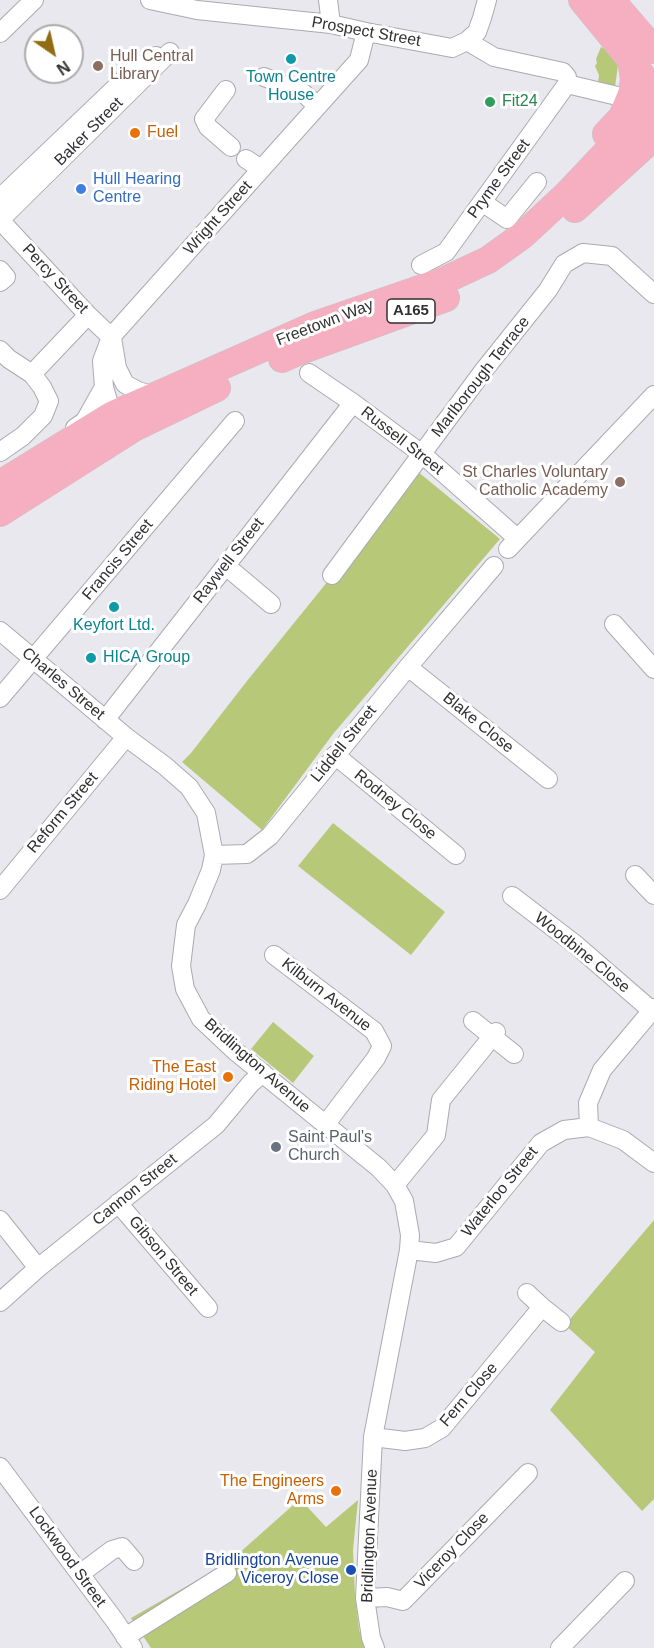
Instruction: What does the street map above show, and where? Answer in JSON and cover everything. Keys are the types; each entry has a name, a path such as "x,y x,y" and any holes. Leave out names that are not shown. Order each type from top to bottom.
{"highway":[{"path":"582,0 643,55"},
{"path":"613,2 643,55 646,101"},
{"name":"Freetown Way","path":"0,513 155,396 315,325 443,281 466,270 482,252 521,221 572,171 622,117 646,101"},
{"name":"Freetown Way","path":"0,484 123,422 207,393 300,351 452,296 492,276 532,249 654,137"}],"street":[{"path":"0,33 34,0"},
{"path":"328,0 331,24"},
{"path":"487,0 477,32 467,41 494,57 563,72 567,77 567,84 646,101"},
{"name":"Prospect Street","path":"156,1 197,10 331,24 452,48 467,41"},
{"path":"613,2 641,19 654,33"},
{"name":"Wright Street","path":"123,422 104,387 102,361 111,337 254,164 318,106 359,60 366,32"},
{"name":"Baker Street","path":"0,198 135,69 155,56 170,52 0,220"},
{"path":"264,77 302,92 318,106"},
{"name":"Pryme Street","path":"421,265 446,252 567,84"},
{"path":"226,90 204,119 208,127 231,147"},
{"path":"482,202 507,219 537,182"},
{"name":"Percy Street","path":"0,220 111,337"},
{"name":"Marlborough Terrace","path":"332,575 484,370 548,290 564,264 583,253 612,256 654,294"},
{"path":"0,270 6,277 0,282"},
{"path":"32,374 88,315"},
{"path":"111,337 117,368 125,384 155,396"},
{"path":"0,350 32,374 50,401 43,416 22,436 0,452"},
{"name":"Russell Street","path":"309,373 422,454 513,544 654,395"},
{"path":"0,478 86,421 104,387"},
{"name":"Raywell Street","path":"105,720 353,403"},
{"name":"Francis Street","path":"0,698 235,421"},
{"path":"226,566 271,604"},
{"name":"Liddell Street","path":"214,855 247,854 270,836 494,566"},
{"path":"614,624 654,669"},
{"name":"Charles Street","path":"0,631 126,737"},
{"name":"Blake Close","path":"408,667 548,779"},
{"name":"Bridlington Avenue","path":"126,737 165,765 189,787 206,813 214,855 211,870 186,925 181,966 185,989 201,1020 235,1051 379,1168 395,1185 404,1201 410,1235 409,1250 373,1437 365,1598 371,1638 375,1648"},
{"name":"Reform Street","path":"0,890 126,737"},
{"name":"Rodney Close","path":"335,755 456,855"},
{"path":"635,875 654,895"},
{"name":"Woodbine Close","path":"512,896 576,945 650,1017"},
{"name":"Kilburn Avenue","path":"274,956 374,1031 382,1046 376,1058 325,1125"},
{"path":"650,1017 602,1070 588,1103 589,1127 623,1140 654,1163"},
{"path":"473,1021 494,1034 514,1054"},
{"path":"395,1185 436,1135 441,1100 494,1034"},
{"name":"Cannon Street","path":"0,1302 38,1268 216,1125 251,1083 263,1073"},
{"name":"Waterloo Street","path":"409,1250 436,1254 456,1247 541,1143 564,1130 589,1127"},
{"name":"Gibson Street","path":"118,1203 207,1308"},
{"path":"0,1220 38,1268"},
{"path":"527,1293 561,1322"},
{"name":"Fern Close","path":"373,1437 405,1441 425,1438 442,1428 542,1307"},
{"name":"Viceroy Close","path":"365,1598 387,1597 403,1601 528,1473"},
{"name":"Lockwood Street","path":"2,1475 80,1574 129,1642"},
{"path":"80,1574 112,1550 122,1547 134,1560"},
{"path":"129,1642 227,1573"},
{"path":"560,1648 625,1581"}],"green space":[{"path":"601,47 612,53 618,65 615,87 598,83 599,75 595,66"},
{"path":"417,471 500,539 333,734 262,830 182,762"},
{"path":"333,823 445,912 411,955 298,866"},
{"path":"273,1022 314,1056 293,1083 251,1049"},
{"path":"654,1220 654,1499 642,1511 550,1410 595,1352 565,1325"},
{"path":"300,1499 326,1527 358,1500 353,1550 355,1595 364,1648 151,1648 131,1618 229,1562"}],"place":[{"name":"Town Centre House","path":"291,59"},
{"name":"Hull Central Library","path":"98,66"},
{"name":"Fit24","path":"490,102"},
{"name":"Fuel","path":"135,133"},
{"name":"Hull Hearing Centre","path":"81,189"},
{"name":"St Charles Voluntary Catholic Academy","path":"620,482"},
{"name":"Keyfort Ltd.","path":"114,607"},
{"name":"HICA Group","path":"91,658"},
{"name":"The East Riding Hotel","path":"228,1077"},
{"name":"Saint Paul's Church","path":"276,1147"},
{"name":"The Engineers Arms","path":"336,1491"},
{"name":"Bridlington Avenue Viceroy Close","path":"351,1570"}]}
